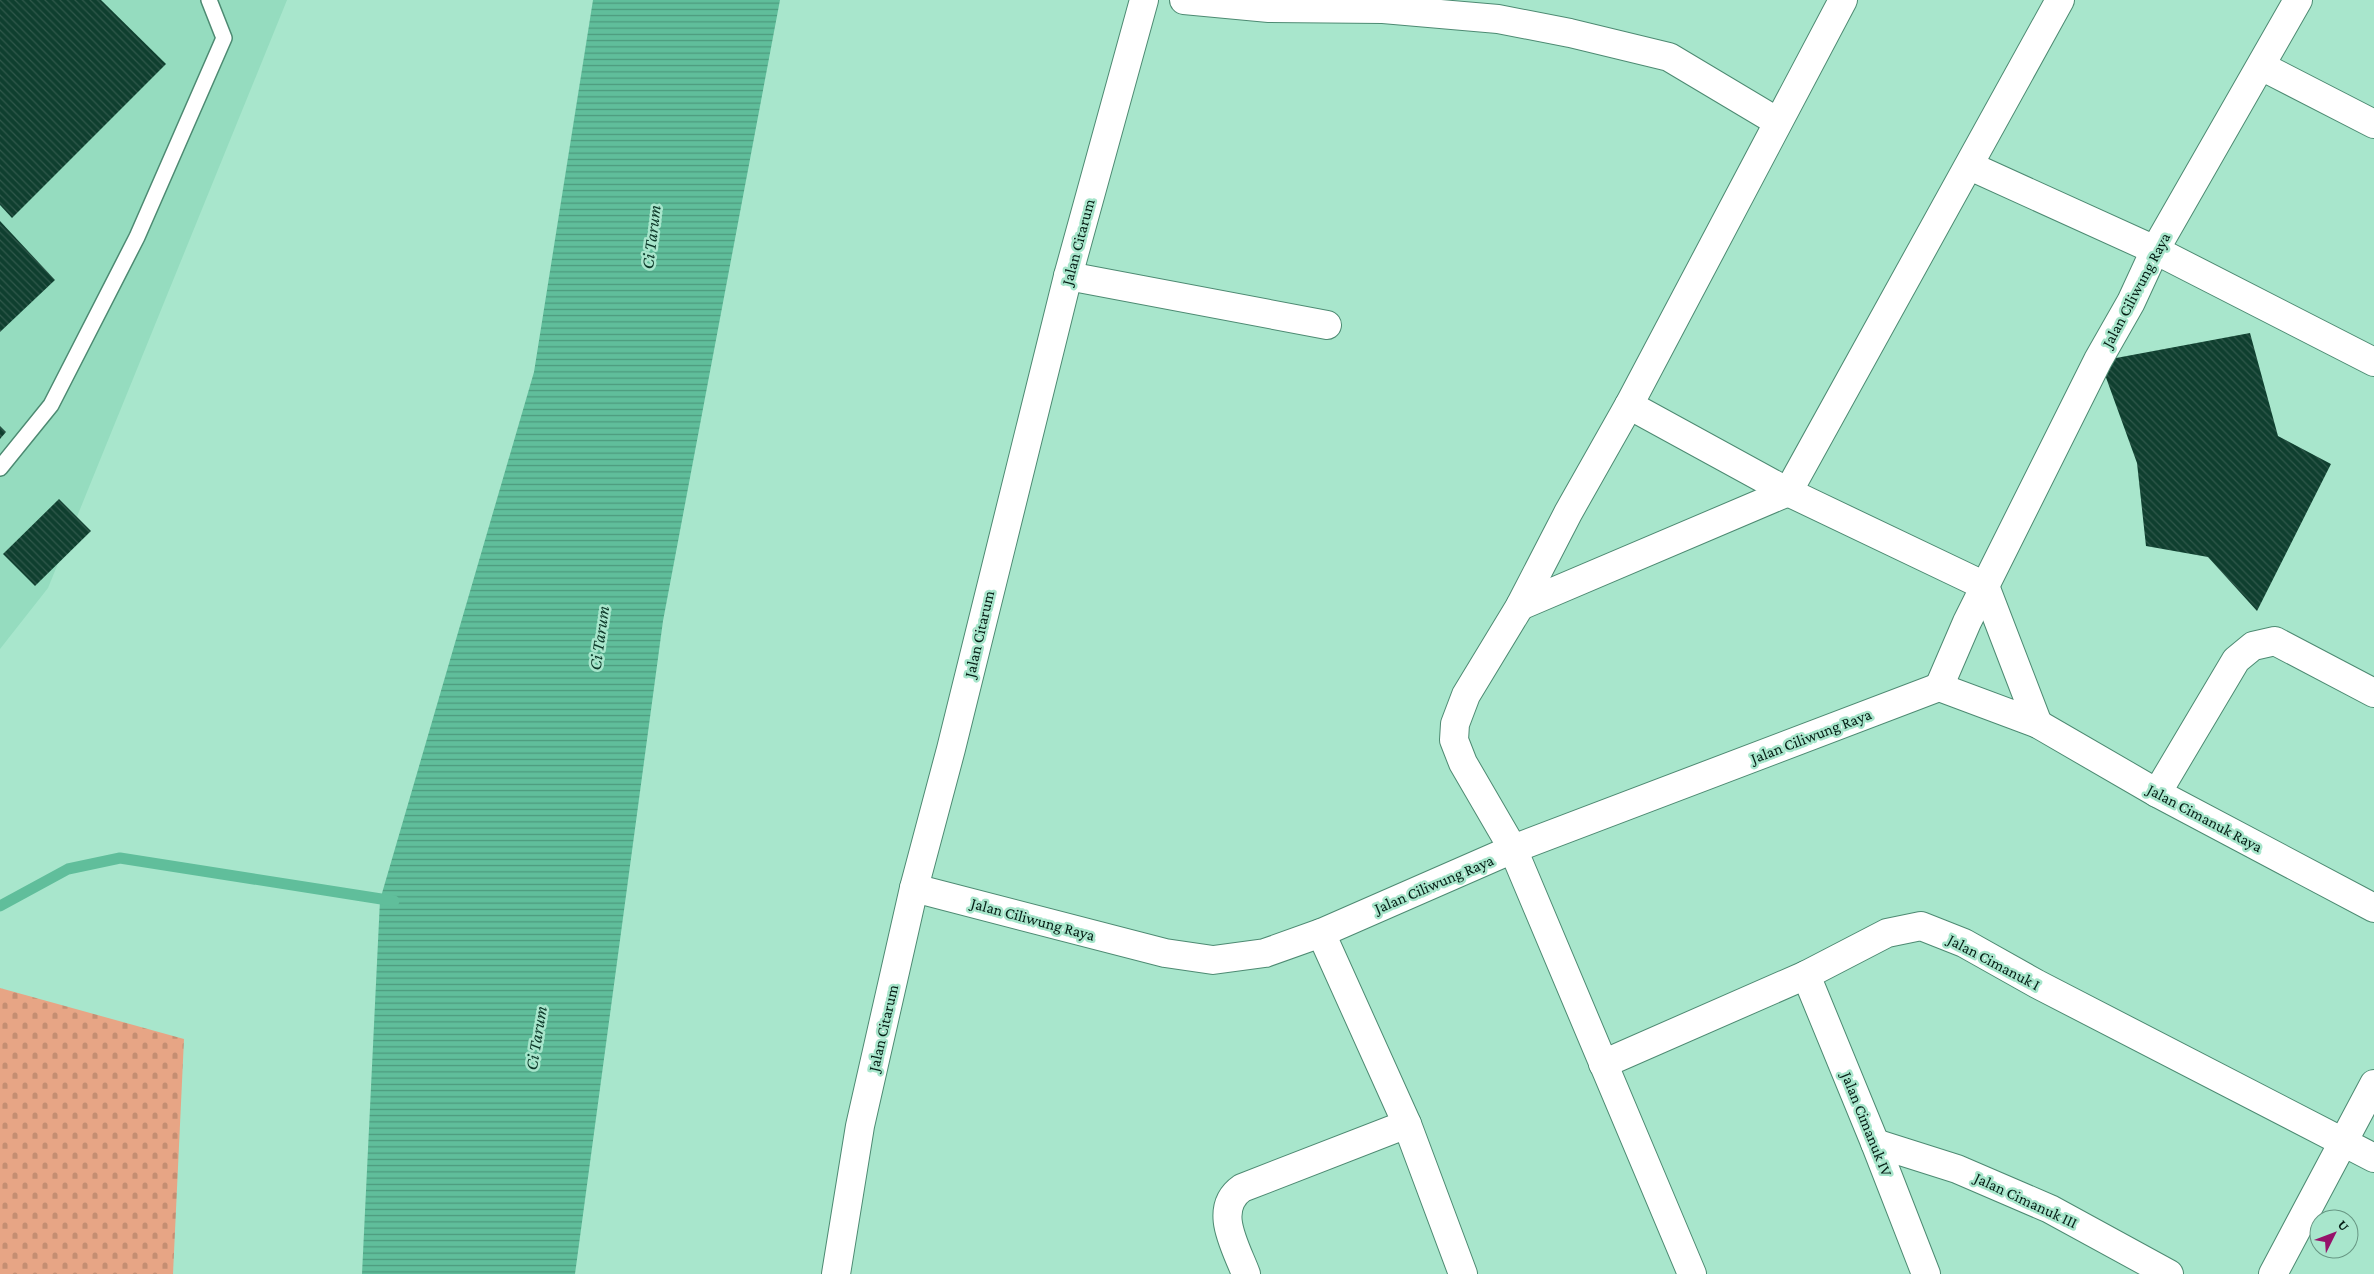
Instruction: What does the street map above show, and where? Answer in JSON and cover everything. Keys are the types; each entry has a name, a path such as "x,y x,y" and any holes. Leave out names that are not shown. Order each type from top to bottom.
{"street":[{"name":"Jalan Citarum","path":"836,1274 860,1126 914,888 951,749 1068,276 1144,0"},
{"path":"1184,0 1269,8 1384,9 1478,17 1561,32 1669,57 1778,122"},
{"path":"1692,1274 1513,850 1464,763 1454,740 1455,724 1466,695 1520,606 1568,513 1629,405 1843,0"},
{"path":"1520,606 1788,492 1970,166 2060,0"},
{"name":"Jalan Ciliwung Raya","path":"914,888 1165,954 1213,960 1265,953 1321,933 1513,850 1940,687 1955,648 1985,586 2098,360 2131,302 2155,250 2298,0"},
{"path":"2261,66 2374,124"},
{"path":"1970,166 2155,250 2374,362"},
{"path":"1068,276 1327,325"},
{"path":"1629,405 1788,492 1985,586 2038,724"},
{"path":"2157,793 2236,660 2253,646 2275,641 2374,693"},
{"path":"1940,687 2038,724"},
{"name":"Jalan Cimanuk Raya","path":"2038,724 2157,793 2374,908"},
{"name":"Jalan Cimanuk I","path":"1603,1064 1806,975 1887,933 1921,926 1964,944 2037,984 2374,1158"},
{"path":"1321,933 1407,1124 1463,1274"},
{"name":"Jalan Cimanuk IV","path":"1806,975 1926,1274"},
{"path":"2273,1274 2374,1084"},
{"path":"1246,1274 1226,1219 1229,1201 1235,1194 1242,1188 1407,1124"},
{"name":"Jalan Cimanuk III","path":"1875,1143 1957,1169 2042,1206 2169,1274"}],"lane":[{"path":"0,468 51,405 137,236 224,38 209,0"}],"shaded area":[{"path":"0,0 287,0 48,588 0,649"}],"green space":[{"path":"0,988 184,1039 173,1274 0,1274"}],"water":[{"name":"Ci Tarum","path":"593,0 780,0 663,621 575,1274 362,1274 380,900 534,372"}],"building":[{"path":"0,0 101,0 166,64 12,218 0,205"},
{"path":"0,221 55,280 0,332"},
{"path":"2250,333 2278,436 2331,464 2257,611 2208,557 2146,546 2137,463 2100,361"},
{"path":"0,426 6,432 0,439"},
{"path":"59,499 91,531 35,586 3,554"}],"waterway":[{"path":"0,906 68,869 120,858 394,901"}]}
